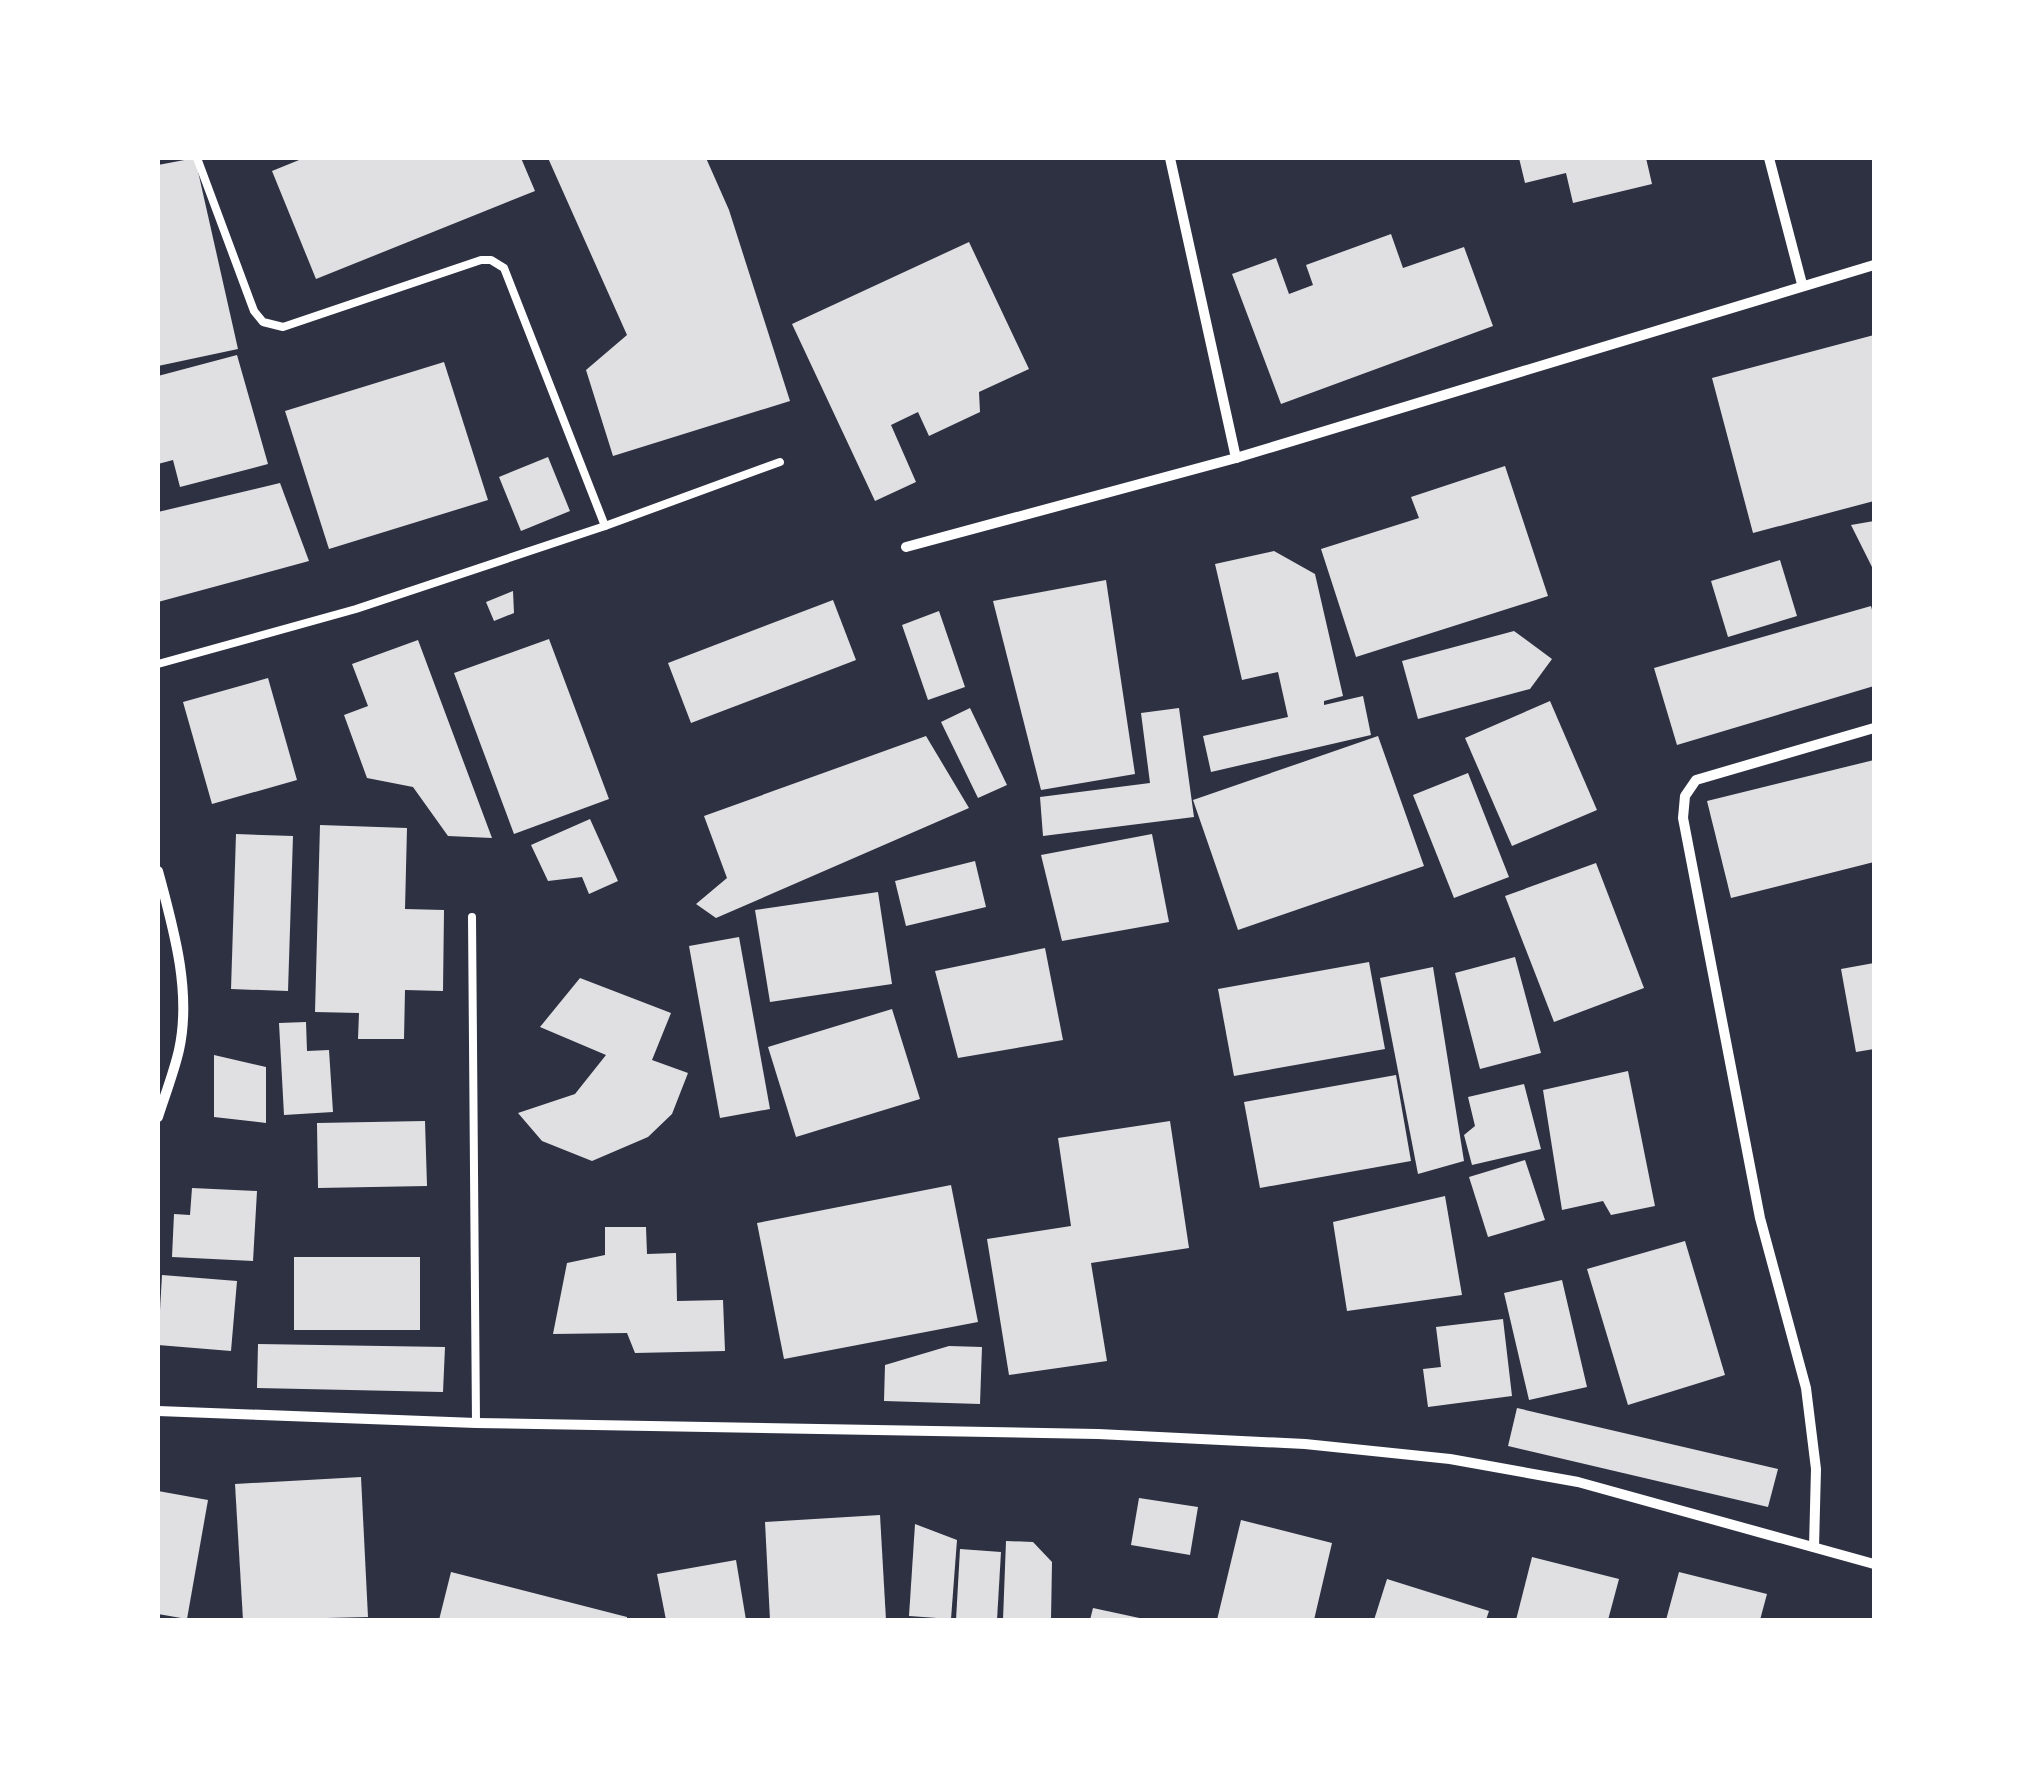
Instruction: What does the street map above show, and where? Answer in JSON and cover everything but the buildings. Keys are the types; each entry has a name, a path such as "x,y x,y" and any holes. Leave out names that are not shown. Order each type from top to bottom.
{"street":[{"path":"1170,158 1236,458"},
{"path":"1769,158 1802,284"},
{"path":"906,547 1236,458 1874,265"},
{"path":"1814,1547 1816,1469 1806,1388 1760,1218 1683,818 1685,796 1696,780 1874,728"},
{"path":"158,871 180,962 183,1009 180,1048 158,1117"},
{"path":"158,1410 476,1423 1098,1434 1305,1444 1450,1459 1578,1482 1874,1564"}],"lane":[{"path":"197,158 254,311 263,322 283,327 481,260 491,260 504,268 605,526"},
{"path":"158,664 356,609 605,526 780,462"},
{"path":"472,918 476,1423"}]}
